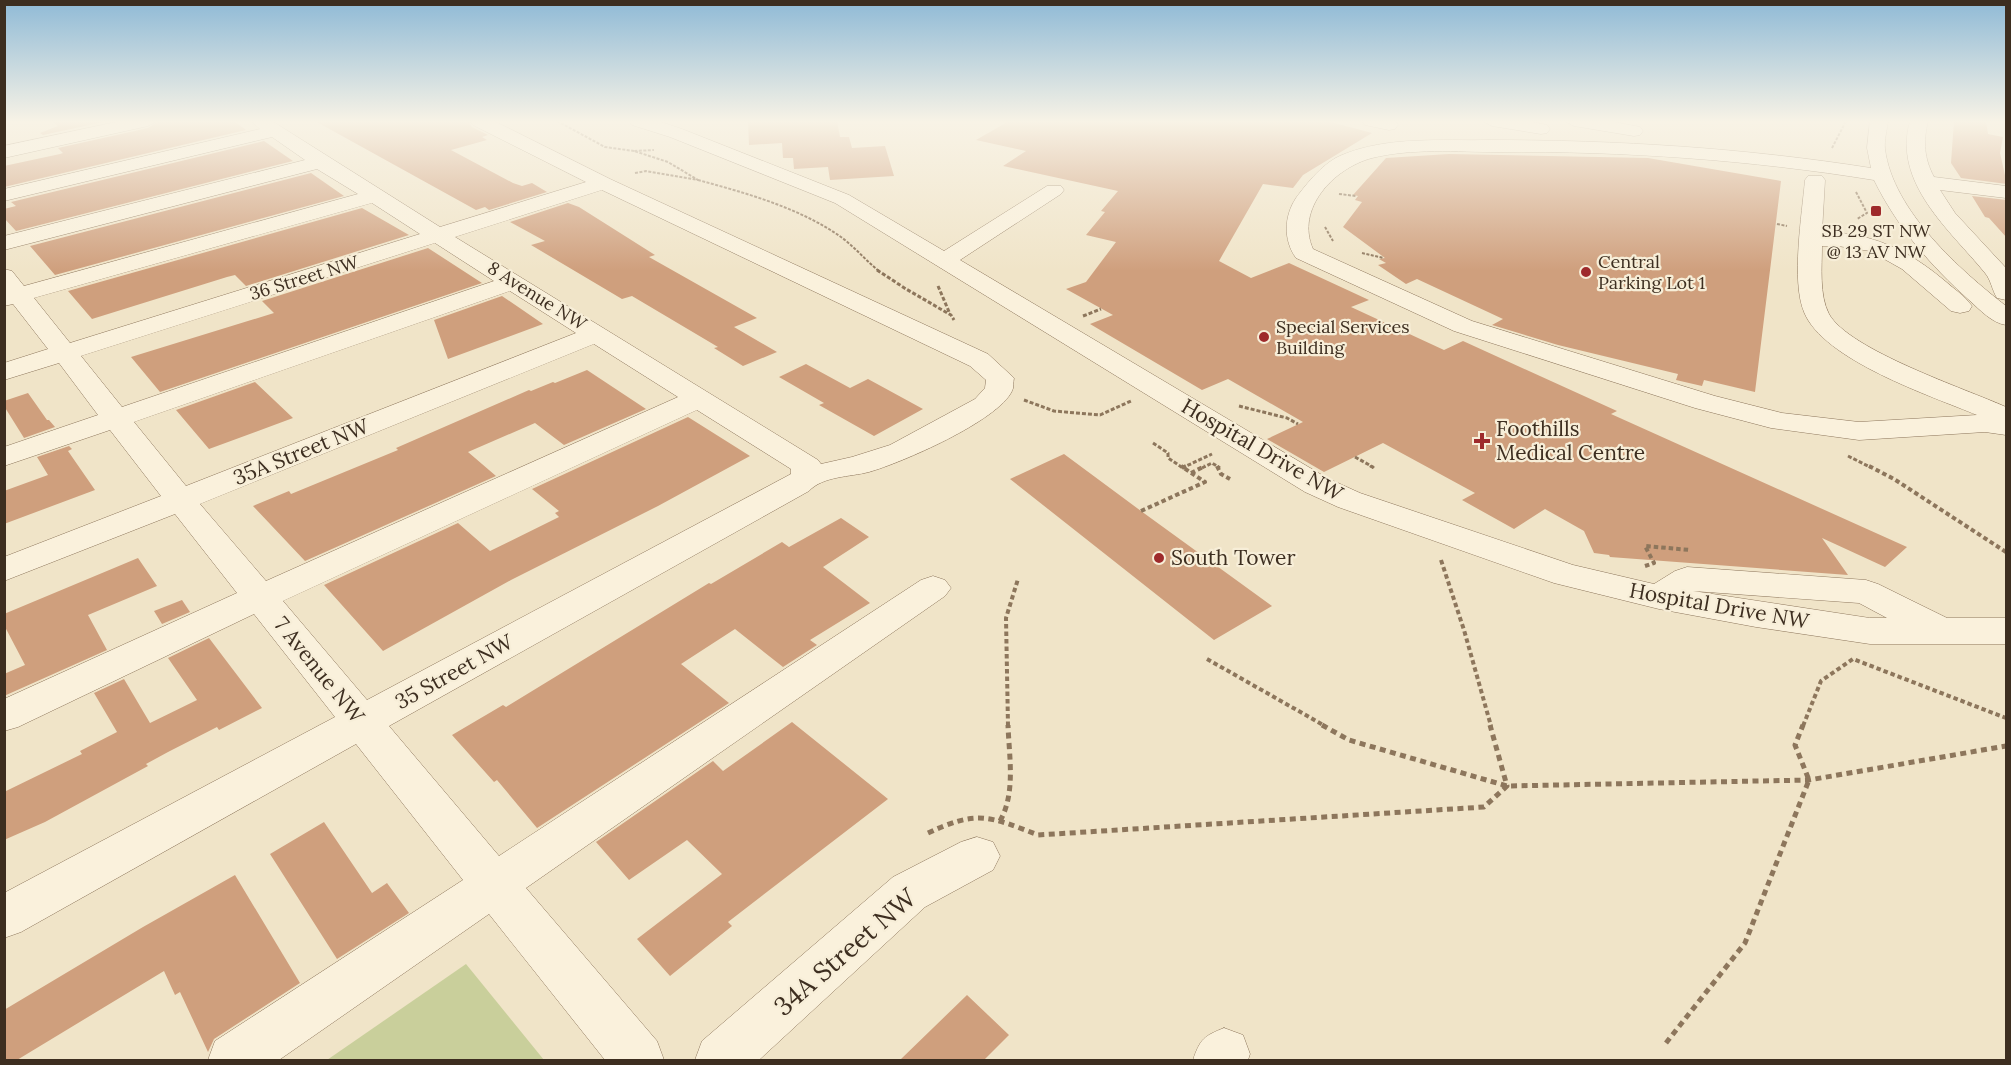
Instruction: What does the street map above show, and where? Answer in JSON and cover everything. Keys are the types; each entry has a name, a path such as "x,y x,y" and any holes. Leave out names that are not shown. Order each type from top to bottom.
{"street":[{"path":"4,195 97,171"},
{"path":"4,243 286,171"},
{"name":"8 Avenue NW","path":"334,171 807,466 806,476"},
{"path":"578,171 979,360 999,378 999,390 986,405 901,451 859,465 806,476"},
{"name":"Hospital Drive NW","path":"762,171 842,200 941,273 1306,479 1341,496 1566,575 1659,597 1687,579 1866,592 1943,632 2007,631"},
{"path":"1333,171 1307,196 1297,214 1299,243 1304,254 1463,326 1705,402 1781,422 1816,428 1859,431 1896,431 1985,423 2007,426"},
{"path":"1804,171 1815,180"},
{"path":"1851,171 1881,175"},
{"path":"1880,171 1899,208 1937,255 2004,305"},
{"path":"1921,171 1947,217 1999,274 2004,305"},
{"path":"1815,180 1830,174 1881,175"},
{"path":"1815,180 1811,294 1816,315 1824,326 1849,346 1925,391 1936,405 1932,417 1922,427"},
{"path":"1926,182 2007,192"},
{"name":"36 Street NW","path":"4,372 603,183"},
{"path":"941,273 1054,190"},
{"path":"10,290 375,196"},
{"path":"1812,239 1863,242 1888,249 1905,258 1961,307 2007,341"},
{"path":"1937,255 1977,251"},
{"path":"4,457 514,282"},
{"name":"7 Avenue NW","path":"10,290 66,353 181,501 638,1060"},
{"name":"35A Street NW","path":"4,570 597,334"},
{"path":"1882,364 2007,417"},
{"path":"4,716 699,398"},
{"name":"35 Street NW","path":"4,917 798,484 806,476"},
{"path":"234,1060 933,588"},
{"name":"34A Street NW","path":"721,1060 909,892 988,838"}],"path":[{"path":"603,183 618,183 646,171 698,180 760,198 812,221 856,247 880,273 951,315"},
{"path":"682,171 698,180"},
{"path":"1851,185 1867,213 1851,223"},
{"path":"941,273 951,315 979,360"},
{"path":"1019,398 1054,411 1101,415 1130,401"},
{"path":"1141,511 1205,482 1168,458 1168,453 1153,443"},
{"path":"1182,468 1217,452"},
{"path":"1355,457 1373,467 1371,468"},
{"path":"1191,473 1212,463 1220,468 1221,474 1230,479"},
{"path":"1441,558 1445,584 1456,604 1464,630 1507,786"},
{"path":"988,838 1007,809 1010,794 1006,618 1018,579"},
{"path":"1207,659 1349,740 1507,786 1809,780 2007,746"},
{"path":"1666,1043 1745,943 1809,780 1795,745 1821,681 1853,659 2007,718"},
{"path":"988,838 1484,807 1507,786"},
{"path":"928,833 954,820 973,815 985,815 988,838"}],"green space":[{"path":"466,964 544,1060 327,1060"}],"building":[{"path":"4,171 73,171 4,187"},
{"path":"141,171 255,171 16,231 4,218 4,209 16,206 11,202"},
{"path":"405,171 490,171 513,183 522,186 532,183 547,192 489,210 485,207 476,210"},
{"path":"829,171 892,171 894,176 830,180"},
{"path":"1025,171 1310,171 1303,175 1293,188 1263,184 1219,261 1251,278 1289,263 1369,300 1351,307 1444,350 1463,341 1617,411 1611,414 1907,547 1885,567 1822,538 1848,575 1610,557 1594,553 1584,531 1545,509 1514,529 1462,500 1475,493 1383,443 1324,472 1267,439 1303,422 1228,379 1202,390 1090,324 1113,315 1066,289 1086,282 1116,242 1086,235 1105,212 1101,211 1118,191"},
{"name":"Central Parking Lot 1","path":"1375,171 1721,171 1781,181 1755,392 1704,380 1702,386 1676,380 1678,374 1558,345 1492,325 1503,319 1417,279 1406,284 1378,265 1386,263 1379,259 1385,258 1343,227 1362,202 1355,200 1358,196 1353,195"},
{"path":"1956,171 2004,171 2007,184 1961,178"},
{"path":"311,173 344,196 55,275 30,246"},
{"path":"1972,196 2007,200 2007,238 1989,218 1985,217"},
{"path":"568,203 579,207 655,255 649,257 757,318 734,327 777,352 743,366 714,348 718,347 632,296 622,299 531,245 545,241 510,222"},
{"path":"362,208 409,235 246,286 235,275 92,319 68,291"},
{"path":"428,248 482,283 160,392 131,357 274,313 262,301"},
{"path":"502,296 543,324 448,359 434,320"},
{"path":"806,364 850,388 868,379 923,409 874,436 819,405 824,403 779,377"},
{"path":"587,370 646,409 564,445 535,423 468,452 496,476 305,561 253,506 289,491 291,494 398,450 396,448 529,390 555,383"},
{"path":"255,382 293,418 209,449 176,410"},
{"path":"28,393 47,420 55,427 24,438 4,406 4,401"},
{"path":"688,417 750,456 658,506 511,580 383,651 324,585 458,523 490,551 559,517 555,513 559,511 532,489"},
{"path":"69,446 72,449 68,451 95,490 4,524 4,491 48,475 37,457"},
{"name":"South Tower","path":"1064,454 1272,606 1214,640 1010,479"},
{"path":"841,518 869,537 823,567 870,603 810,640 817,645 783,667 735,629 681,664 729,703 537,828 497,780 494,782 452,735 503,705 506,707 709,583 711,584 782,542 789,547"},
{"path":"138,558 157,586 88,615 107,650 4,696 4,674 25,665 4,625 4,614"},
{"path":"182,600 190,612 162,624 154,611"},
{"path":"209,638 262,708 219,730 217,727 168,752 146,764 148,766 45,822 4,840 4,792 82,754 80,751 117,732 94,693 124,679 150,723 197,700 168,658"},
{"path":"792,722 888,799 728,922 732,926 670,976 637,939 722,874 687,840 629,880 596,842 713,761 723,771"},
{"path":"324,822 372,893 387,883 409,913 337,959 270,854"},
{"path":"235,875 300,983 214,1039 208,1052 180,992 175,995 164,971 17,1060 4,1060 4,1010"},
{"path":"967,995 1009,1035 984,1060 900,1060"}],"place":[{"name":"SB 29 ST NW @ 13 AV NW","path":"1876,211"},
{"name":"Central Parking Lot 1","path":"1586,272"},
{"name":"Special Services Building","path":"1264,337"},
{"name":"Foothills Medical Centre","path":"1482,441"},
{"name":"South Tower","path":"1159,558"}]}
